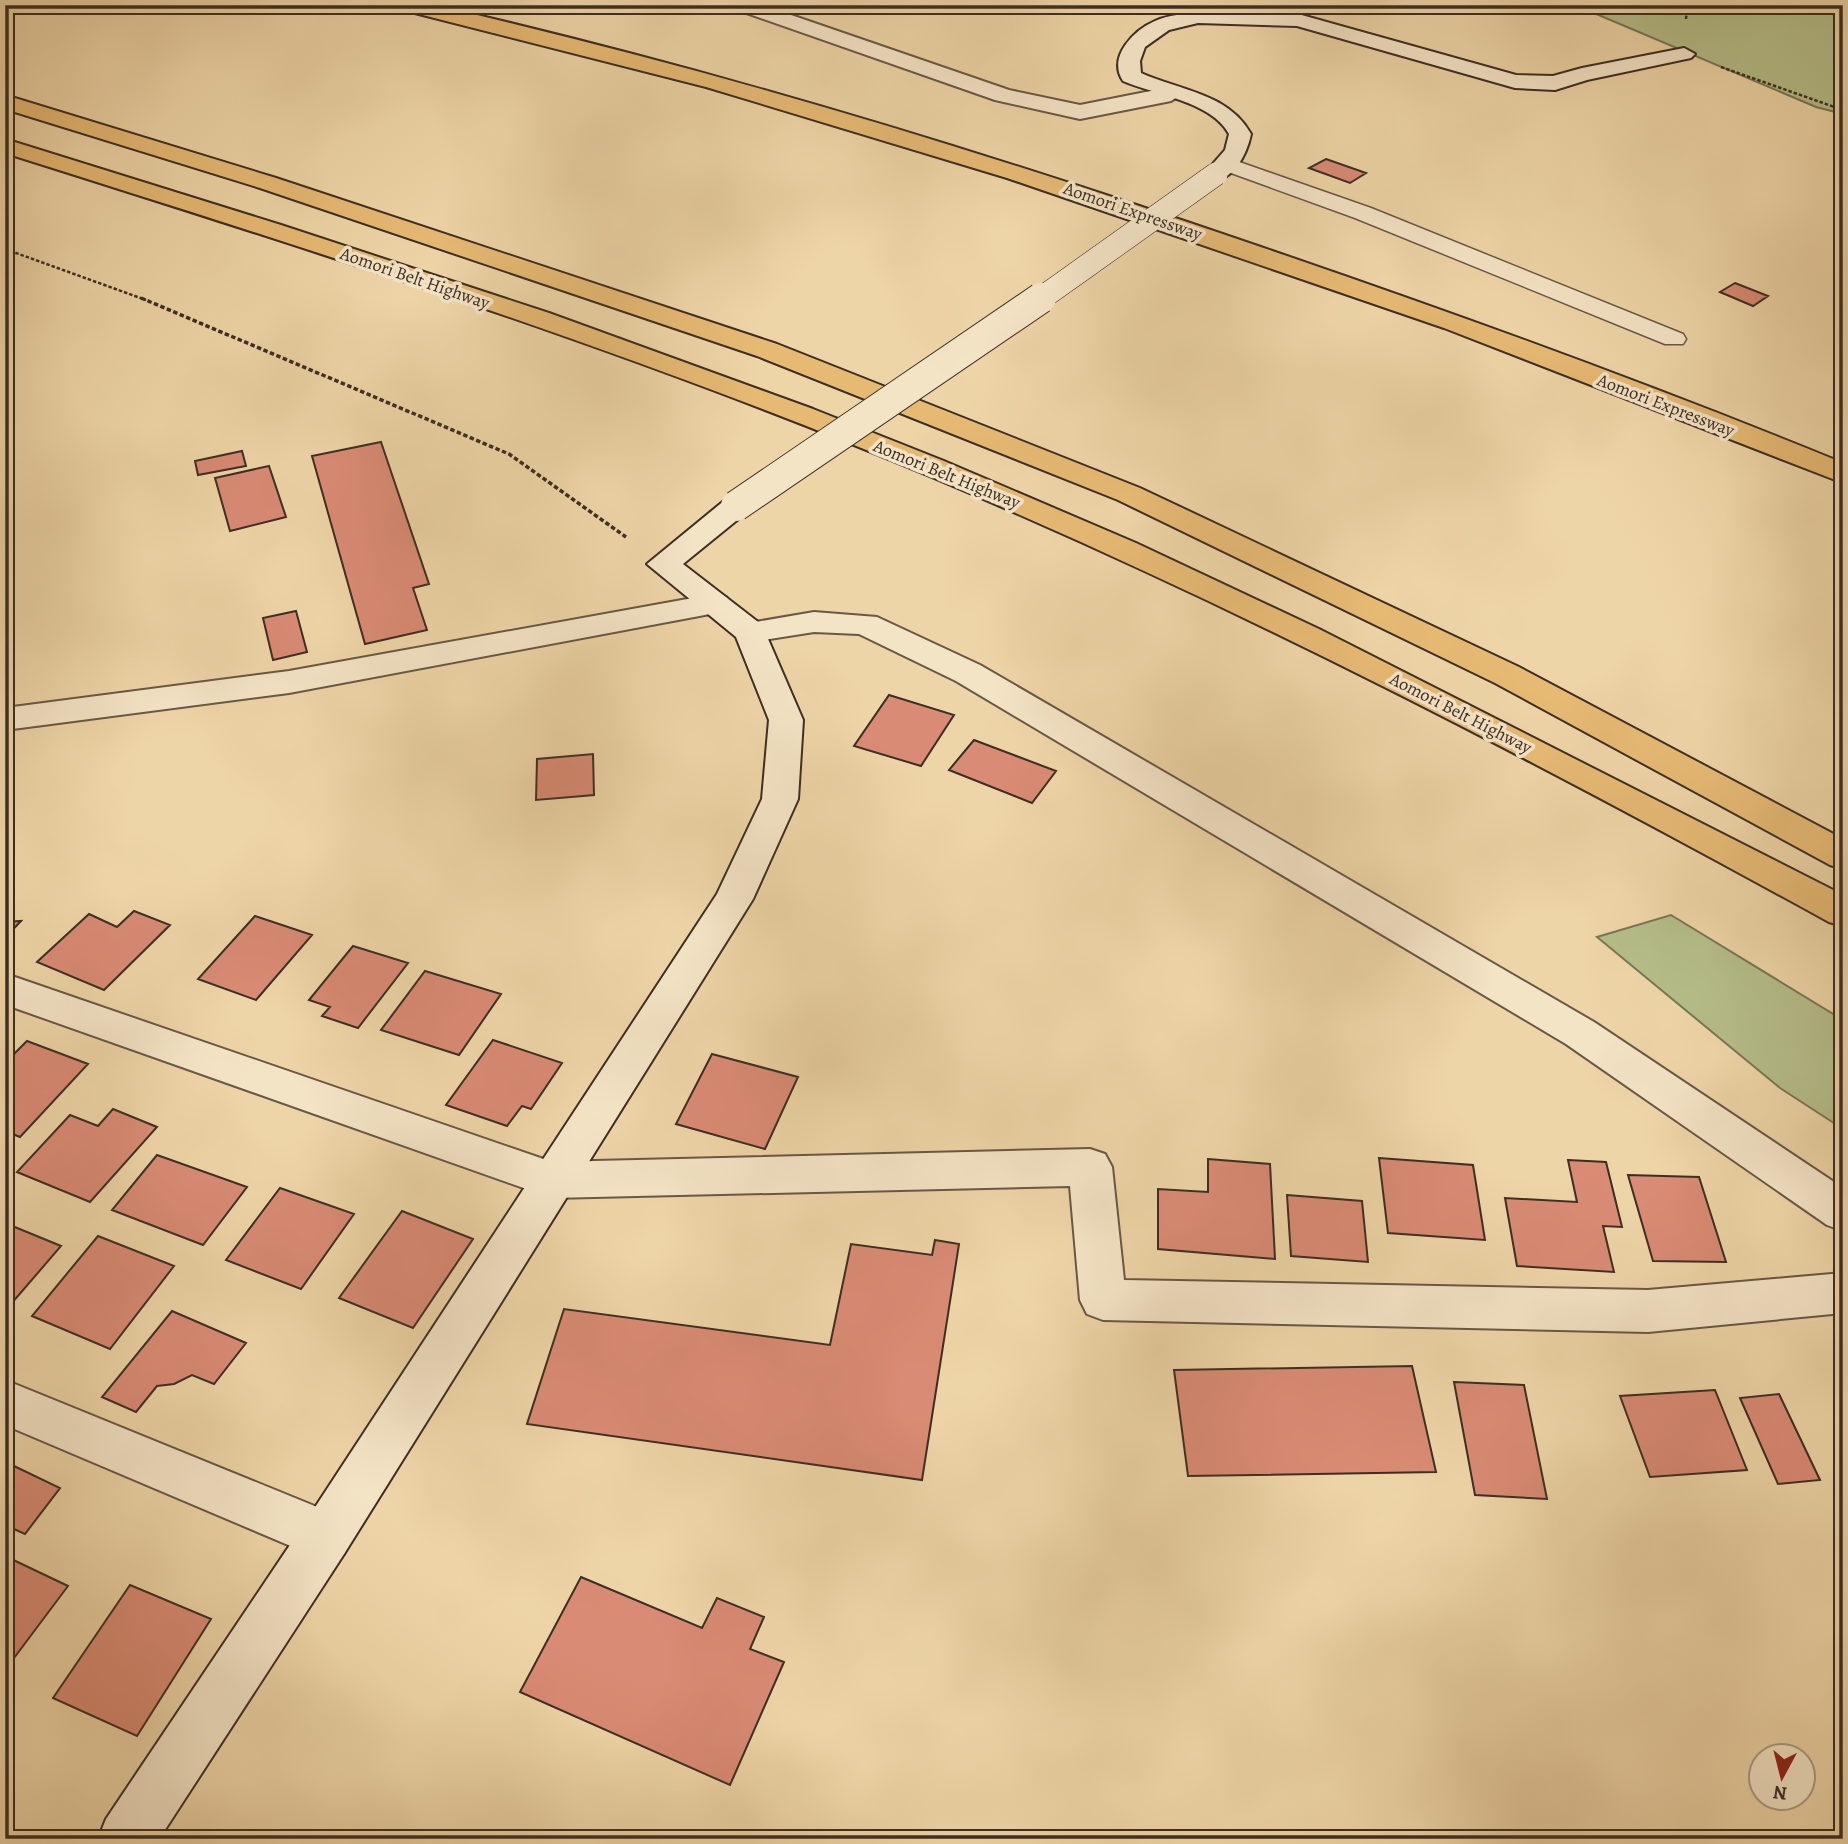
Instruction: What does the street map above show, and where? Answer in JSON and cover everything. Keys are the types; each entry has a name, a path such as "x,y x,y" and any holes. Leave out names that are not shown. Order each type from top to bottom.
{"highway":[{"name":"Aomori Expressway","path":"406,5 541,35 786,100 1024,174 1400,302 1843,474"},
{"path":"5,102 268,183 767,349 1129,494 1507,675 1843,856"},
{"name":"Aomori Belt Highway","path":"5,146 243,220 478,299 811,419 1051,517 1357,660 1843,912"}],"street":[{"path":"742,5 1003,95 1080,112 1171,94"},
{"path":"126,1839 326,1536 734,899 780,799 786,720 750,632 663,564 736,506 1026,309 1236,157 1240,138 1234,121 1220,109 1147,86 1131,76 1129,61 1136,44 1162,25 1198,17 1298,20 1489,74 1528,82 1555,83 1582,74 1684,54"},
{"path":"5,719 289,682 715,604"},
{"path":"750,632 814,622 865,624 968,673 1580,1033 1843,1212"},
{"path":"5,993 9,990 552,1180 1090,1167 1103,1300 1648,1311 1843,1293"},
{"path":"5,1402 326,1536"}],"lane":[{"path":"1222,169 1363,213 1674,339"}],"path":[{"path":"1684,54 1843,110"},
{"path":"5,249 141,298 509,454 663,564"}],"green space":[{"path":"1575,5 1843,5 1843,114 1816,107"},
{"path":"1671,915 1843,1020 1843,1129 1780,1088 1597,937"}],"building":[{"path":"1326,159 1366,173 1350,183 1309,168"},
{"path":"1735,283 1768,296 1753,306 1720,292"},
{"path":"381,442 429,584 413,588 427,630 365,644 312,456"},
{"path":"242,451 246,466 198,475 195,461"},
{"path":"269,466 286,517 230,531 215,478"},
{"path":"296,611 307,652 273,660 263,618"},
{"path":"889,695 954,715 921,766 854,746"},
{"path":"974,740 1056,771 1032,803 949,770"},
{"path":"593,754 594,795 536,800 537,759"},
{"path":"134,911 170,925 104,990 37,962 89,914 117,927"},
{"path":"255,916 312,935 256,1000 198,979"},
{"path":"21,921 5,938 5,922"},
{"path":"353,946 408,963 358,1028 322,1016 330,1007 309,1000"},
{"path":"425,971 501,994 459,1055 381,1030"},
{"path":"493,1040 562,1063 531,1109 522,1106 507,1126 446,1105"},
{"path":"27,1041 88,1064 20,1137 5,1131 5,1063"},
{"path":"712,1054 798,1077 765,1149 676,1124"},
{"path":"113,1109 157,1127 90,1202 17,1172 70,1115 98,1126"},
{"path":"157,1155 247,1187 203,1245 112,1210"},
{"path":"1379,1158 1473,1165 1485,1240 1388,1233"},
{"path":"1208,1159 1270,1164 1275,1259 1158,1249 1158,1189 1208,1192"},
{"path":"1568,1160 1606,1162 1622,1227 1603,1226 1614,1272 1517,1266 1505,1198 1577,1202"},
{"path":"1628,1175 1699,1177 1726,1262 1653,1261"},
{"path":"280,1188 354,1214 301,1289 226,1260"},
{"path":"1287,1195 1362,1201 1368,1262 1291,1256"},
{"path":"402,1211 473,1239 413,1328 339,1298"},
{"path":"5,1223 61,1246 5,1311"},
{"path":"98,1236 174,1266 110,1349 32,1316"},
{"path":"935,1240 959,1244 922,1480 527,1424 564,1309 830,1345 851,1244 932,1255"},
{"path":"172,1311 246,1343 214,1384 192,1375 174,1384 157,1386 136,1412 102,1397"},
{"path":"1412,1366 1436,1472 1188,1476 1174,1370"},
{"path":"1454,1382 1524,1385 1547,1499 1475,1495"},
{"path":"1715,1390 1747,1470 1650,1477 1620,1396"},
{"path":"1779,1394 1820,1480 1778,1484 1740,1398"},
{"path":"14,1466 60,1488 25,1534 5,1525 5,1477"},
{"path":"5,1556 68,1586 5,1670"},
{"path":"581,1577 702,1628 717,1598 764,1617 750,1649 784,1662 730,1785 520,1692"},
{"path":"130,1585 211,1619 137,1736 53,1698"}]}
